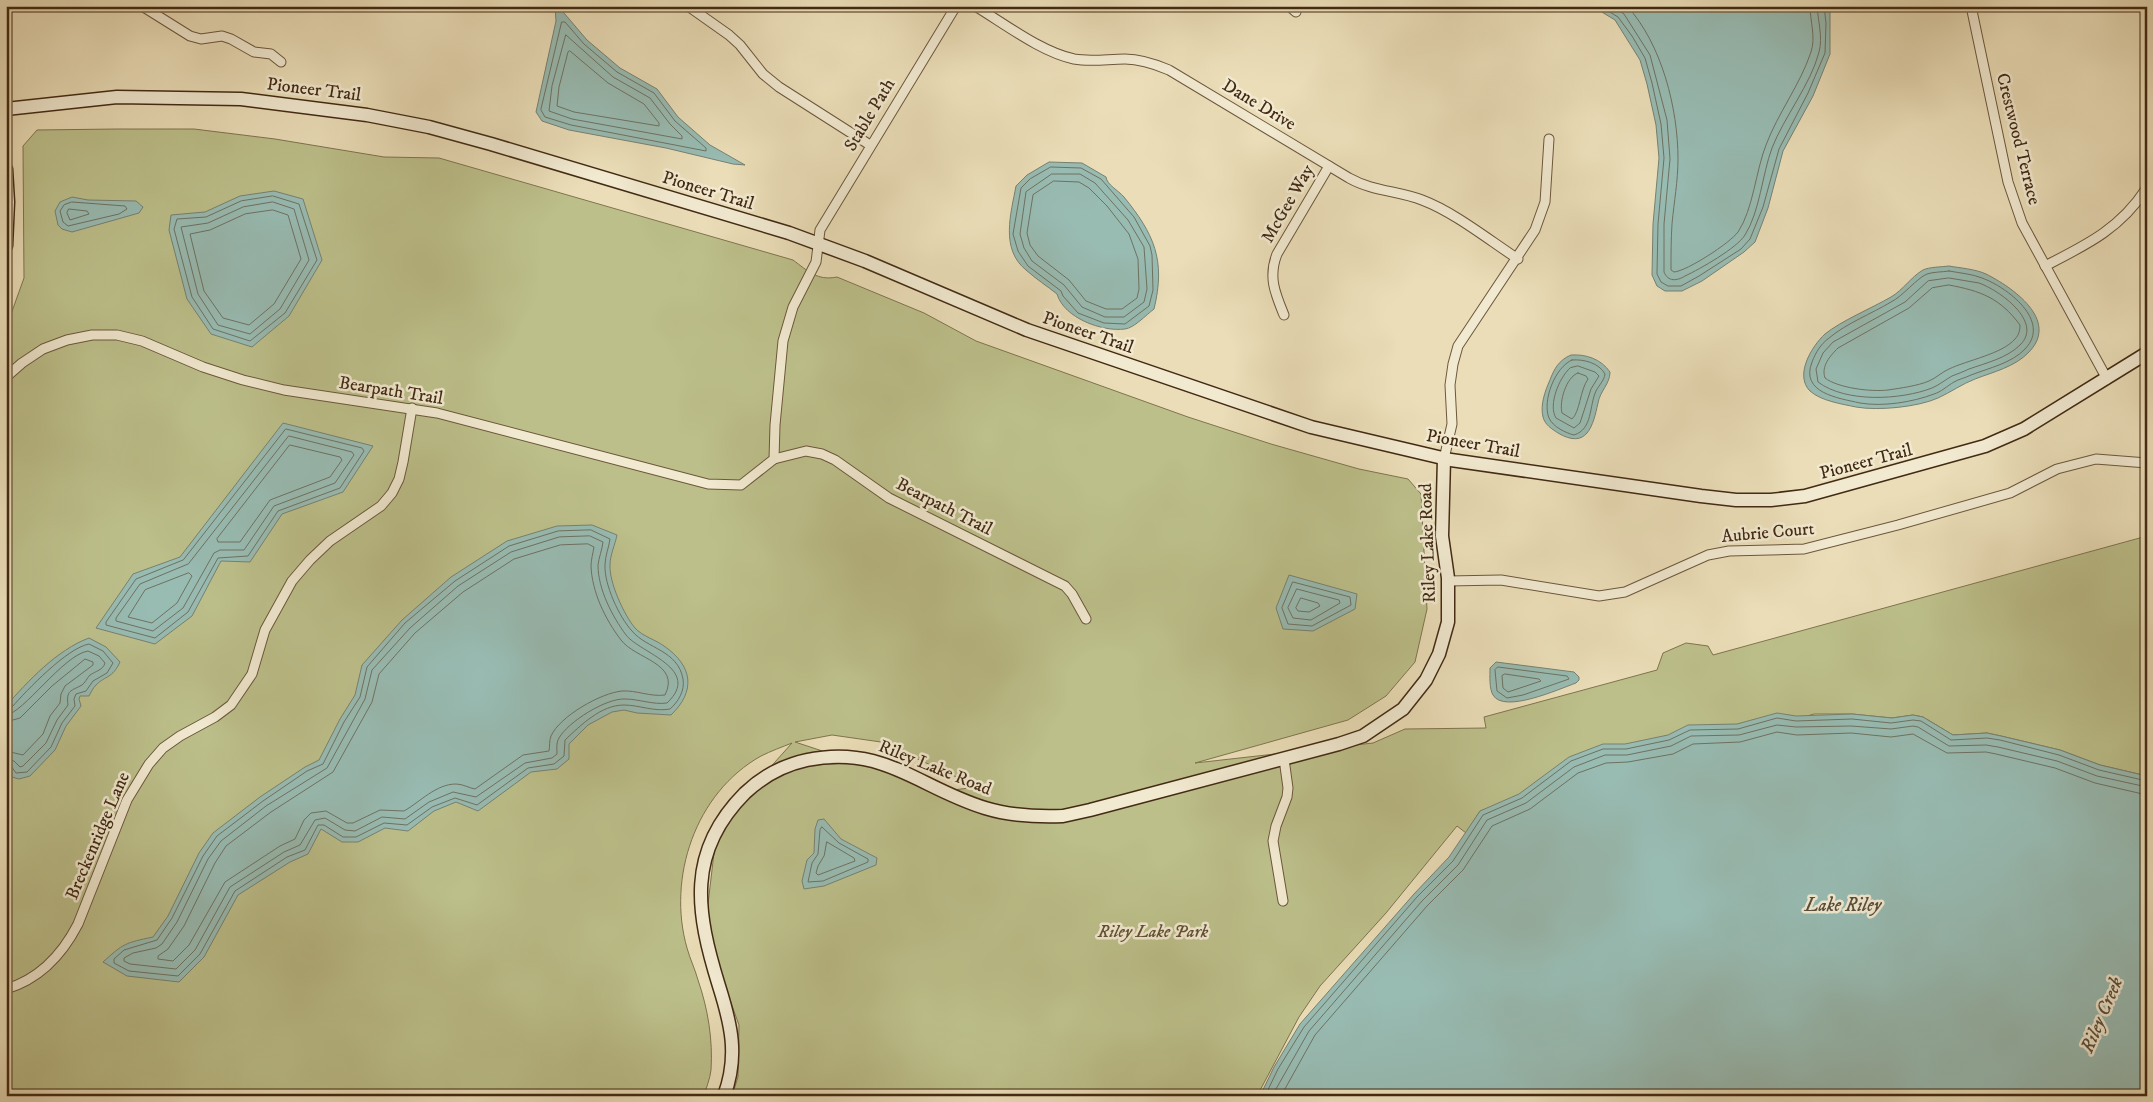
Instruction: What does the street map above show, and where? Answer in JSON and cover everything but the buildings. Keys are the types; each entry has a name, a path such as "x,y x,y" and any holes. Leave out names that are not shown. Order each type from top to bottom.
{"main road":[{"name":"Pioneer Trail","path":"6,109 101,98 179,97 241,99 367,115 429,127 818,243 982,312 1080,349 1311,427 1444,458 1736,500 1771,500 1805,496 1986,446 2024,430 2147,353"},
{"path":"6,169 8,202 6,246"},
{"name":"Riley Lake Road","path":"724,1096 728,1084 733,1039 727,1010 710,956 701,904 701,878 707,852 717,827 752,787 772,772 798,762 823,757 849,756 876,761 900,770 984,808 1010,815 1064,816 1284,759 1363,736 1403,709 1426,680 1440,654 1448,622 1448,581 1442,536 1444,458"}],"street":[{"path":"142,6 190,36 201,39 222,36 254,52 271,54 281,62"},
{"path":"688,6 729,35 740,45 763,74 779,87 870,145"},
{"name":"Stable Path","path":"818,243 820,230 956,6"},
{"name":"Dane Drive","path":"976,6 1046,49 1060,55 1090,60 1126,59 1142,61 1169,70 1362,185 1408,196 1438,208 1518,258"},
{"name":"Crestwood Terrace","path":"1971,6 2008,182 2022,223 2106,379"},
{"name":"Riley Lake Road","path":"1444,458 1452,424 1450,385 1458,346 1528,244 1541,217 1546,187 1549,139"},
{"name":"McGee Way","path":"1284,315 1273,289 1273,264 1329,166"},
{"path":"2045,266 2091,243 2119,222 2136,204 2146,188"},
{"path":"774,459 775,425 783,341 793,307 816,262 818,243"},
{"name":"Bearpath Trail","path":"6,377 22,363 43,350 68,340 92,335 117,335 142,341 203,367 243,380 308,394 412,408 708,484 741,485 774,459 806,451 822,454 835,460 889,498 1065,586 1072,594 1086,619"},
{"name":"Breckenridge Lane","path":"6,989 19,985 38,975 68,944 78,924 127,800 148,764 163,748 180,736 216,717 231,705 252,674 265,630 292,581 330,541 381,506 392,493 404,462 412,408"},
{"name":"Aubrie Court","path":"1448,581 1501,580 1600,596 1625,592 1708,554 1729,551 1804,549 1898,526 2010,493 2057,469 2096,459 2147,463"},
{"path":"1283,901 1273,841 1288,788 1284,759"}],"green space":[{"name":"Riley Lake Park","path":"194,129 275,139 384,157 439,158 793,260 813,274 824,278 837,277 924,313 976,341 1188,417 1271,444 1359,469 1408,479 1421,494 1427,609 1415,662 1386,696 1348,720 1195,763 1373,743 1405,729 1486,728 1484,717 1657,670 1663,653 1686,643 1708,646 1713,655 2147,536 2147,776 2100,765 2060,750 1987,733 1953,735 1923,717 1913,715 1892,718 1852,714 1814,714 1480,811 1466,833 1457,826 1386,913 1320,986 1299,1017 1257,1096 732,1096 738,1077 739,1025 705,930 717,827 792,743 761,756 738,772 719,792 703,815 692,840 684,866 681,894 682,921 687,948 705,1002 710,1036 711,1070 704,1096 6,1096 6,328 24,278 23,146 37,130","holes":["832,735 881,742 978,787 944,791 795,742"]}],"water":[{"path":"555,6 558,6 587,40 620,68 657,89 678,117 710,145 745,165 569,130 542,121 536,112 556,21"},
{"path":"1592,6 1828,6 1830,11 1830,54 1813,96 1783,151 1768,208 1755,242 1744,252 1702,281 1682,291 1665,291 1657,286 1652,275 1653,224 1659,158 1656,125 1640,60 1615,20"},
{"path":"1049,162 1082,163 1106,177 1108,183 1124,197 1134,210 1150,236 1155,248 1159,276 1154,309 1129,328 1106,328 1085,322 1067,310 1057,294 1026,270 1013,252 1009,230 1016,186 1027,175"},
{"path":"274,191 303,199 322,260 289,316 252,347 211,334 187,299 169,230 171,215 205,212 240,196"},
{"path":"72,197 88,200 136,201 143,207 139,213 72,232 62,229 58,225 55,211 60,202"},
{"path":"1949,266 1986,274 2008,287 2029,306 2036,317 2039,328 2037,340 2029,352 2017,362 1970,381 1938,398 1909,406 1875,409 1856,407 1826,400 1810,391 1804,377 1804,369 1810,353 1825,334 1848,319 1891,297 1923,270"},
{"path":"1571,355 1593,358 1610,372 1610,376 1599,399 1591,427 1582,437 1576,439 1568,438 1551,428 1545,422 1542,412 1545,393 1553,372 1560,362"},
{"path":"283,423 373,446 343,492 282,514 250,562 221,561 192,616 155,644 96,628 133,574 180,557"},
{"path":"592,525 617,535 611,558 610,572 618,598 631,622 641,633 674,654 686,670 688,679 685,697 671,715 637,713 624,710 612,712 588,725 569,744 569,759 557,769 531,772 478,811 456,802 434,811 408,831 385,828 358,842 342,842 321,829 308,854 290,862 238,895 204,957 179,982 127,976 103,962 125,945 153,937 168,916 199,853 213,833 260,797 305,767 319,760 355,695 362,665 402,620 451,577 507,541 557,526"},
{"path":"1289,575 1357,594 1355,609 1313,631 1283,629 1276,608"},
{"path":"89,638 106,647 120,662 112,674 96,685 89,696 80,696 81,706 66,726 55,750 30,776 19,779 12,777 6,760 6,706 54,658 77,643"},
{"path":"1496,662 1574,672 1579,677 1579,680 1576,683 1545,694 1520,701 1508,702 1499,700 1493,695 1491,689 1490,668"},
{"name":"Lake Riley","path":"1777,713 1796,716 1852,714 1892,718 1913,715 1923,717 1953,735 1987,733 2060,750 2100,765 2147,776 2147,1096 1260,1096 1274,1067 1300,1024 1449,857 1480,811 1519,794 1569,757 1603,744 1625,744 1668,735 1688,725 1737,724"},
{"path":"824,819 841,839 877,858 876,865 824,886 804,889 802,881 807,860 814,853 815,829 818,820"}],"water label":[{"name":"Riley Creek","path":"2102,1015"}]}
